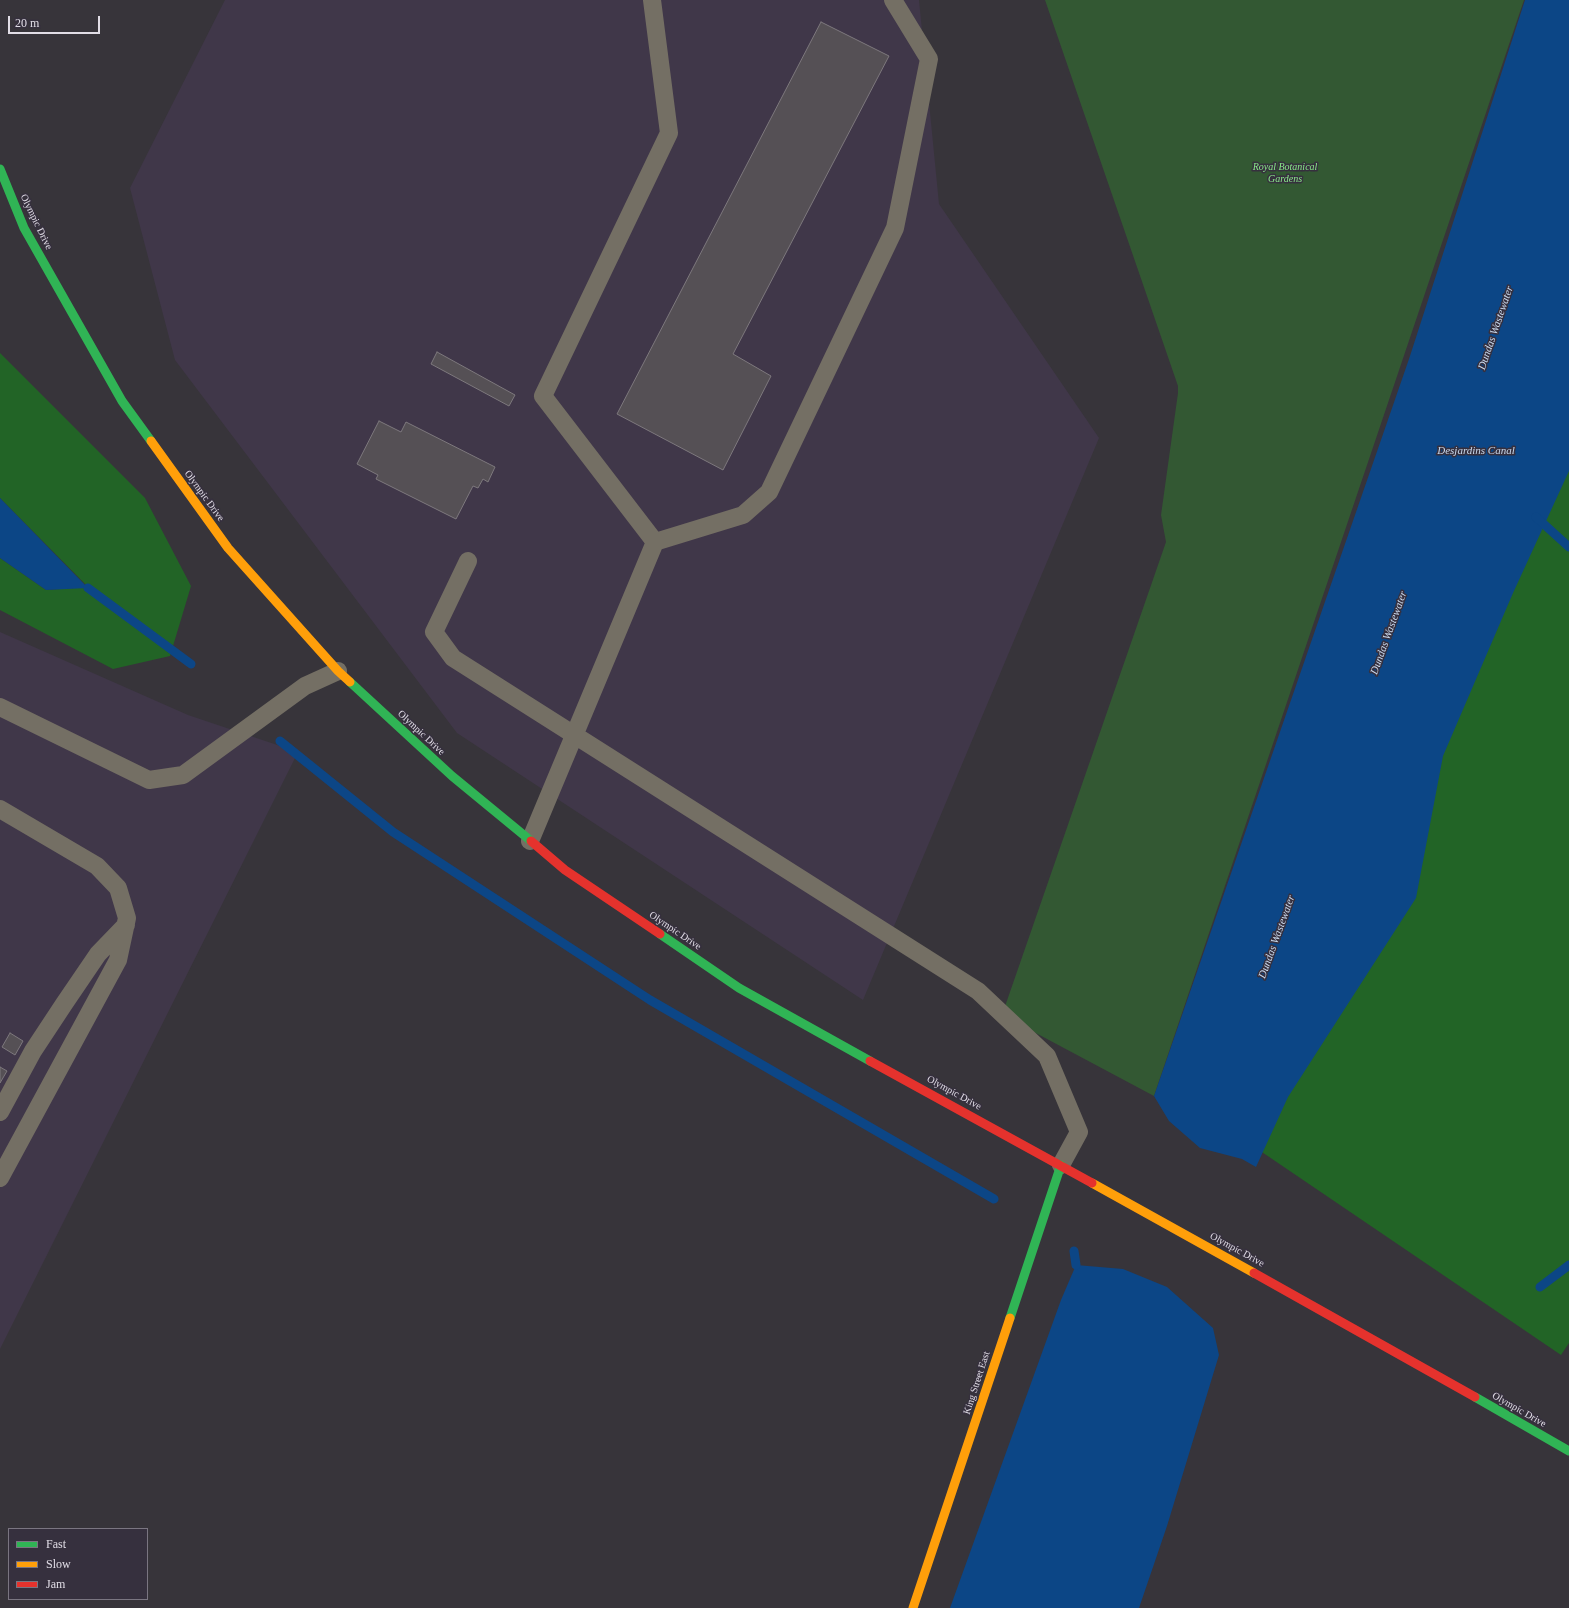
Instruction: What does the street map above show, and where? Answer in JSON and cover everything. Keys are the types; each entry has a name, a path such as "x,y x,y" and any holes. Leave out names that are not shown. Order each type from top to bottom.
{"main road":[{"name":"Olympic Drive","path":"0,169 24,228 122,401 228,548 338,671 452,776 565,870 739,988 1297,1296 1569,1451"},
{"name":"King Street East","path":"913,1608 1061,1165"}],"lane":[{"path":"652,0 669,133 543,396 655,542"},
{"path":"655,542 743,515 769,492 894,228 929,59 893,0"},
{"path":"530,841 655,542"},
{"path":"468,561 434,632 453,658 978,991 1047,1056 1079,1132 1061,1165"},
{"path":"0,708 149,780 183,775 305,686 338,671"},
{"path":"0,809 97,866 118,888 127,918 118,960 0,1178"},
{"path":"0,1112 33,1051 64,1004 98,954 126,924"}],"shaded area":[{"path":"225,0 919,0 939,204 1099,438 863,1000 457,733 175,360 130,188"},
{"path":"0,632 188,715 298,752 0,1349"}],"green space":[{"name":"Royal Botanical Gardens","path":"1045,0 1524,0 1154,1096 1002,1015 1166,542 1161,515 1178,393 1178,386"},
{"path":"1569,291 1569,1343 1561,1355 1253,1146"},
{"path":"0,353 145,498 191,586 170,656 113,669 0,610 0,558 46,590 88,587 0,498"}],"water":[{"name":"Desjardins Canal","path":"1525,0 1569,0 1569,471 1513,593 1443,756 1416,898 1288,1097 1256,1167 1242,1159 1200,1148 1169,1121 1154,1096 1409,359"},
{"path":"0,498 88,588 46,590 0,558"},
{"path":"1076,1265 1123,1269 1167,1287 1213,1328 1219,1355 1167,1526 1139,1608 950,1608 1061,1300"}],"building":[{"path":"821,22 889,56 733,354 771,376 723,470 617,414"},
{"path":"437,352 515,395 509,406 431,364"},
{"path":"379,421 401,432 406,422 495,467 488,482 483,479 478,488 473,486 456,519 376,479 378,475 357,464"},
{"path":"10,1033 23,1041 15,1055 2,1047"},
{"path":"0,1067 7,1071 0,1083"}],"waterway":[{"path":"1536,517 1569,547"},
{"path":"88,588 191,664"},
{"path":"280,741 393,832 650,1000 994,1199"},
{"path":"1074,1251 1076,1265"},
{"path":"1540,1287 1569,1265"}],"traffic: fast":[{"path":"0,169 24,228 122,401 151,441"},
{"path":"350,682 452,776 531,841"},
{"path":"660,934 739,988 870,1061"},
{"path":"1010,1318 1061,1165"},
{"path":"1475,1397 1569,1451"}],"traffic: slow":[{"path":"151,441 228,548 338,671 350,682"},
{"path":"1092,1183 1254,1273"},
{"path":"913,1608 1010,1318"}],"traffic: jam":[{"path":"531,841 565,870 660,934"},
{"path":"870,1061 1092,1183"},
{"path":"1254,1273 1475,1397"}],"water label":[{"name":"Dundas Wastewater","path":"1496,328"},
{"name":"Dundas Wastewater","path":"1389,633"},
{"name":"Dundas Wastewater","path":"1277,937"}]}
